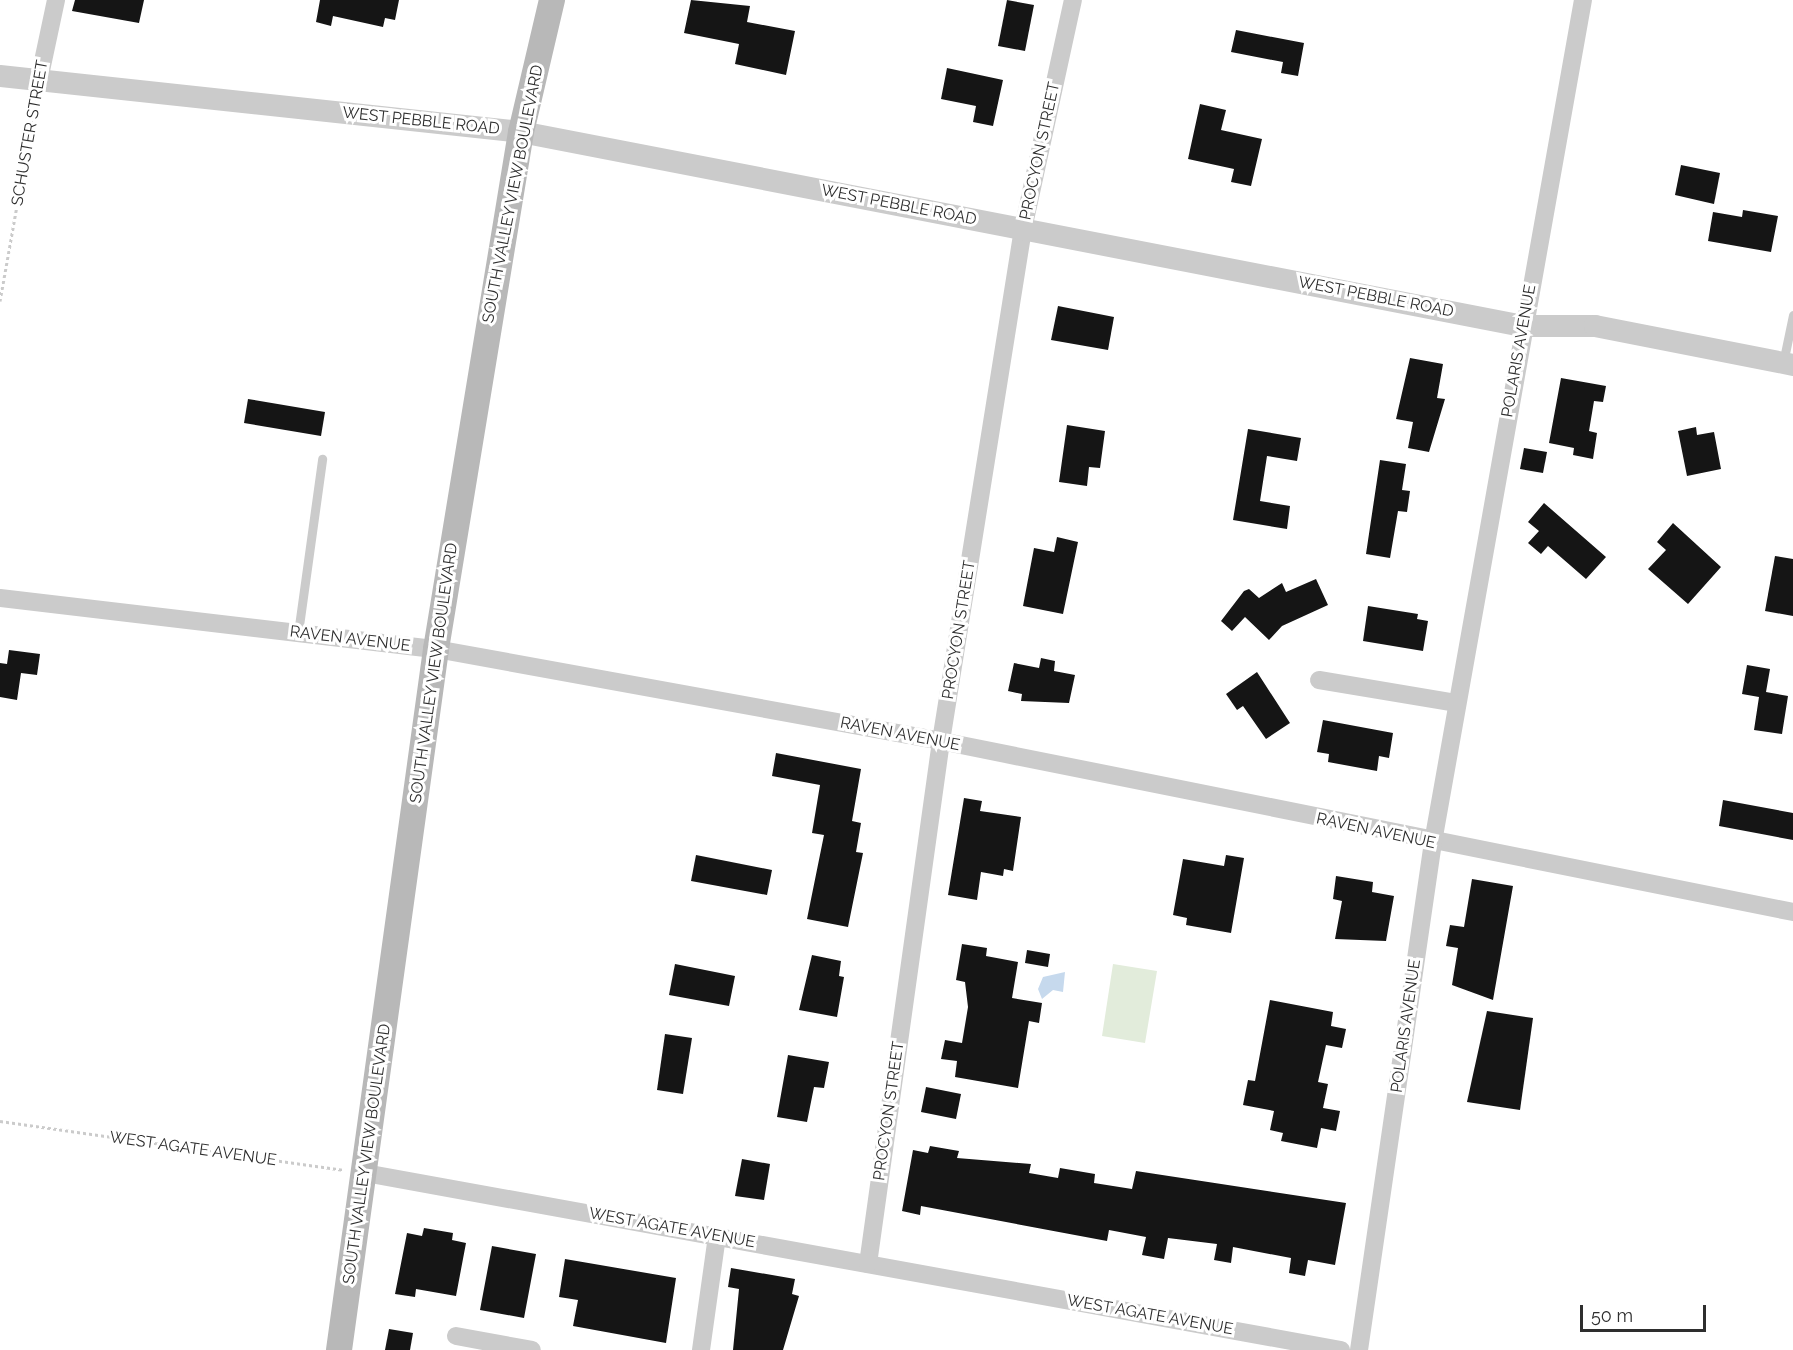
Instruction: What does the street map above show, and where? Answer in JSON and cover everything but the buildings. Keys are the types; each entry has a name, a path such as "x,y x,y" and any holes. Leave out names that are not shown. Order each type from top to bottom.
{"main road":[{"name":"SOUTH VALLEY VIEW BOULEVARD","path":"339,1350 436,649 521,132 552,0"}],"street":[{"name":"SCHUSTER STREET","path":"39,80 56,0"},
{"name":"PROCYON STREET","path":"868,1264 941,741 1023,229 1073,0"},
{"name":"POLARIS AVENUE","path":"1359,1350 1433,842 1523,326 1583,0"},
{"name":"WEST PEBBLE ROAD","path":"0,76 521,132 1523,326 1595,326 1788,364"},
{"name":"RAVEN AVENUE","path":"0,598 436,649 941,741 1433,842 1793,912"},
{"path":"1319,680 1457,703"},
{"name":"WEST AGATE AVENUE","path":"365,1173 1341,1350"},
{"path":"701,1350 717,1236"},
{"path":"456,1336 532,1350"}],"lane":[{"path":"1788,364 1793,315"},
{"path":"298,633 322,459"}],"path":[{"name":"SCHUSTER STREET","path":"0,301 39,80"},
{"name":"WEST AGATE AVENUE","path":"0,1122 365,1173"}],"green space":[{"path":"1113,964 1157,971 1145,1043 1102,1036"}],"water":[{"path":"1065,972 1063,992 1053,990 1042,999 1038,989 1043,977"}]}
